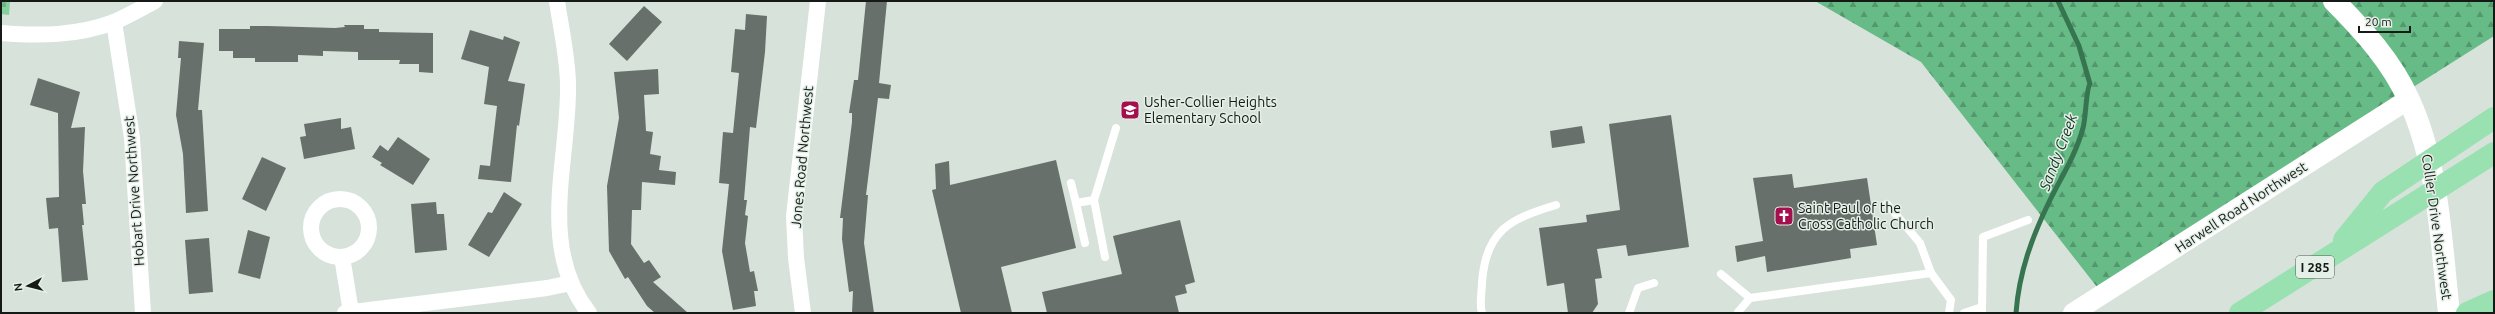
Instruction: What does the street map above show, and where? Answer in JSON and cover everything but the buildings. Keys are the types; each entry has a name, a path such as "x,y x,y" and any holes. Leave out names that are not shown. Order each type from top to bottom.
{"highway":[{"path":"2328,259 2383,192 2494,118"},
{"name":"I 285","path":"2240,313 2328,259 2388,218 2486,157"},
{"path":"2467,313 2493,302"}],"main road":[{"name":"Collier Drive Northwest","path":"2334,1 2360,26 2383,57 2409,99 2424,140 2433,180 2449,313"}],"street":[{"path":"1,33 40,36 78,32 114,22 155,1"},
{"path":"557,1 568,85 558,227 562,256 571,283 589,313"},
{"name":"Jones Road Northwest","path":"803,313 796,258 794,216 818,1"},
{"name":"Hobart Drive Northwest","path":"114,22 132,138 143,313"},
{"name":"Harwell Road Northwest","path":"2073,313 2409,99"},
{"path":"342,258 348,313 547,288 571,283"}],"lane":[{"path":"1105,257 1094,200 1116,128"},
{"path":"1071,183 1084,243"},
{"path":"1076,203 1094,200"},
{"path":"1888,204 1920,243 1931,273 1951,300 1949,313"},
{"path":"1482,313 1484,262 1495,237 1520,216 1556,205"},
{"path":"1964,313 1982,310 1983,237 2028,220"},
{"path":"1738,312 1750,298 1931,273"},
{"path":"1721,274 1750,298"},
{"path":"1629,313 1638,288 1654,283"}],"green space":[{"path":"1,1 10,1 9,15 1,14"},
{"path":"1815,1 2494,1 2494,36 2097,287 1921,62"}],"waterway":[{"name":"Sandy Creek","path":"2016,313 2020,283 2027,255 2043,214 2073,156 2080,138 2084,123 2090,84 2079,46 2058,1"}],"place":[{"name":"Usher-Collier Heights Elementary School","path":"1130,110"},
{"name":"Saint Paul of the Cross Catholic Church","path":"1784,216"}]}
